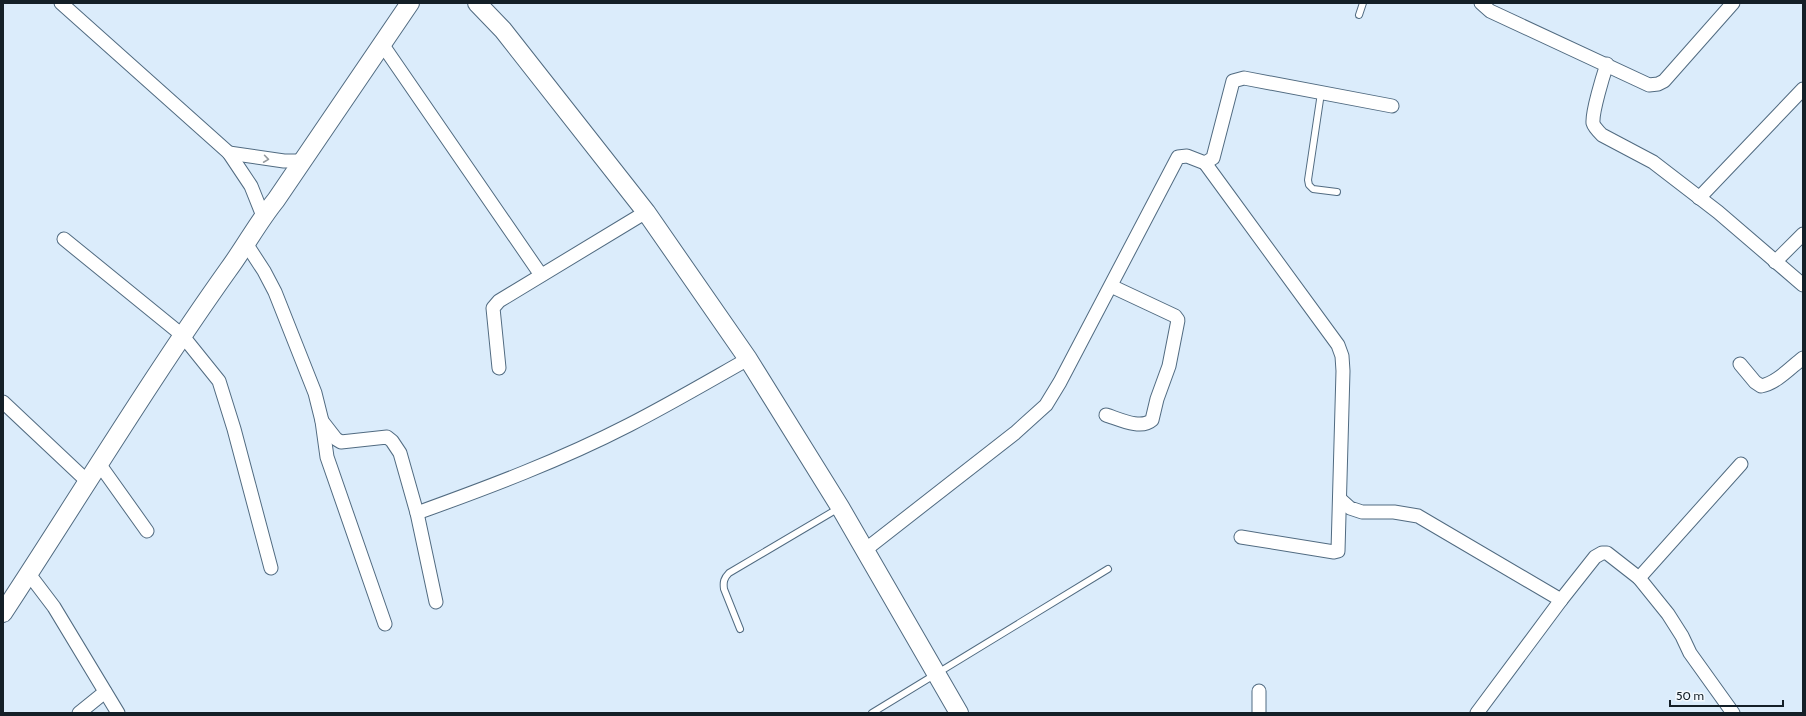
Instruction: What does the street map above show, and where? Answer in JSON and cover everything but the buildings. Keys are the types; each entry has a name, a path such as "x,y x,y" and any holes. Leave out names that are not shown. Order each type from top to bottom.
{"main road":[{"path":"3,614 182,335 247,245 263,216 303,161 410,3"},
{"path":"477,3 503,30 646,212 748,359 840,507 959,713"}],"street":[{"path":"61,3 229,153 251,186 263,216"},
{"path":"1481,3 1490,11 1607,64 1649,85 1658,84 1664,81 1733,3"},
{"path":"382,44 541,275"},
{"path":"1607,64 1599,92 1593,123 1596,129 1602,135 1653,162 1699,198 1803,285"},
{"path":"1205,163 1210,162 1213,158 1233,81 1244,78 1392,106"},
{"path":"1699,198 1803,89"},
{"path":"229,153 284,161 303,161"},
{"path":"865,550 1015,433 1046,405 1060,382 1178,157 1187,156 1205,163 1338,346 1342,356 1343,371 1338,551 1334,552 1241,537"},
{"path":"499,368 493,308 499,301 646,212"},
{"path":"1775,262 1803,234"},
{"path":"64,239 182,335 212,371 223,390 271,568"},
{"path":"247,245 264,271 275,292 315,393 322,421 327,457 385,624"},
{"path":"1106,415 1138,424 1145,424 1152,420 1157,399 1169,366 1178,320 1175,316 1110,286"},
{"path":"1740,364 1755,382 1761,386 1767,385 1776,379 1803,358"},
{"path":"417,513 496,485 571,452 629,425 748,359"},
{"path":"3,402 88,482"},
{"path":"322,421 336,439 341,442 387,437 392,441 400,453 417,513 436,602"},
{"path":"1639,578 1741,464"},
{"path":"100,465 147,531"},
{"path":"1340,499 1350,508 1362,512 1394,512 1418,516 1561,600"},
{"path":"1477,713 1595,557 1602,553 1607,553 1639,578 1668,614 1690,653 1733,713"},
{"path":"29,574 54,607 118,713"},
{"path":"1259,691 1259,713"},
{"path":"79,713 105,692"}],"lane":[{"path":"1359,15 1363,3"},
{"path":"1321,93 1308,180 1309,185 1313,188 1337,192"},
{"path":"740,629 724,589 723,583 725,577 729,573 840,507"},
{"path":"872,713 937,675 1108,569"}]}
